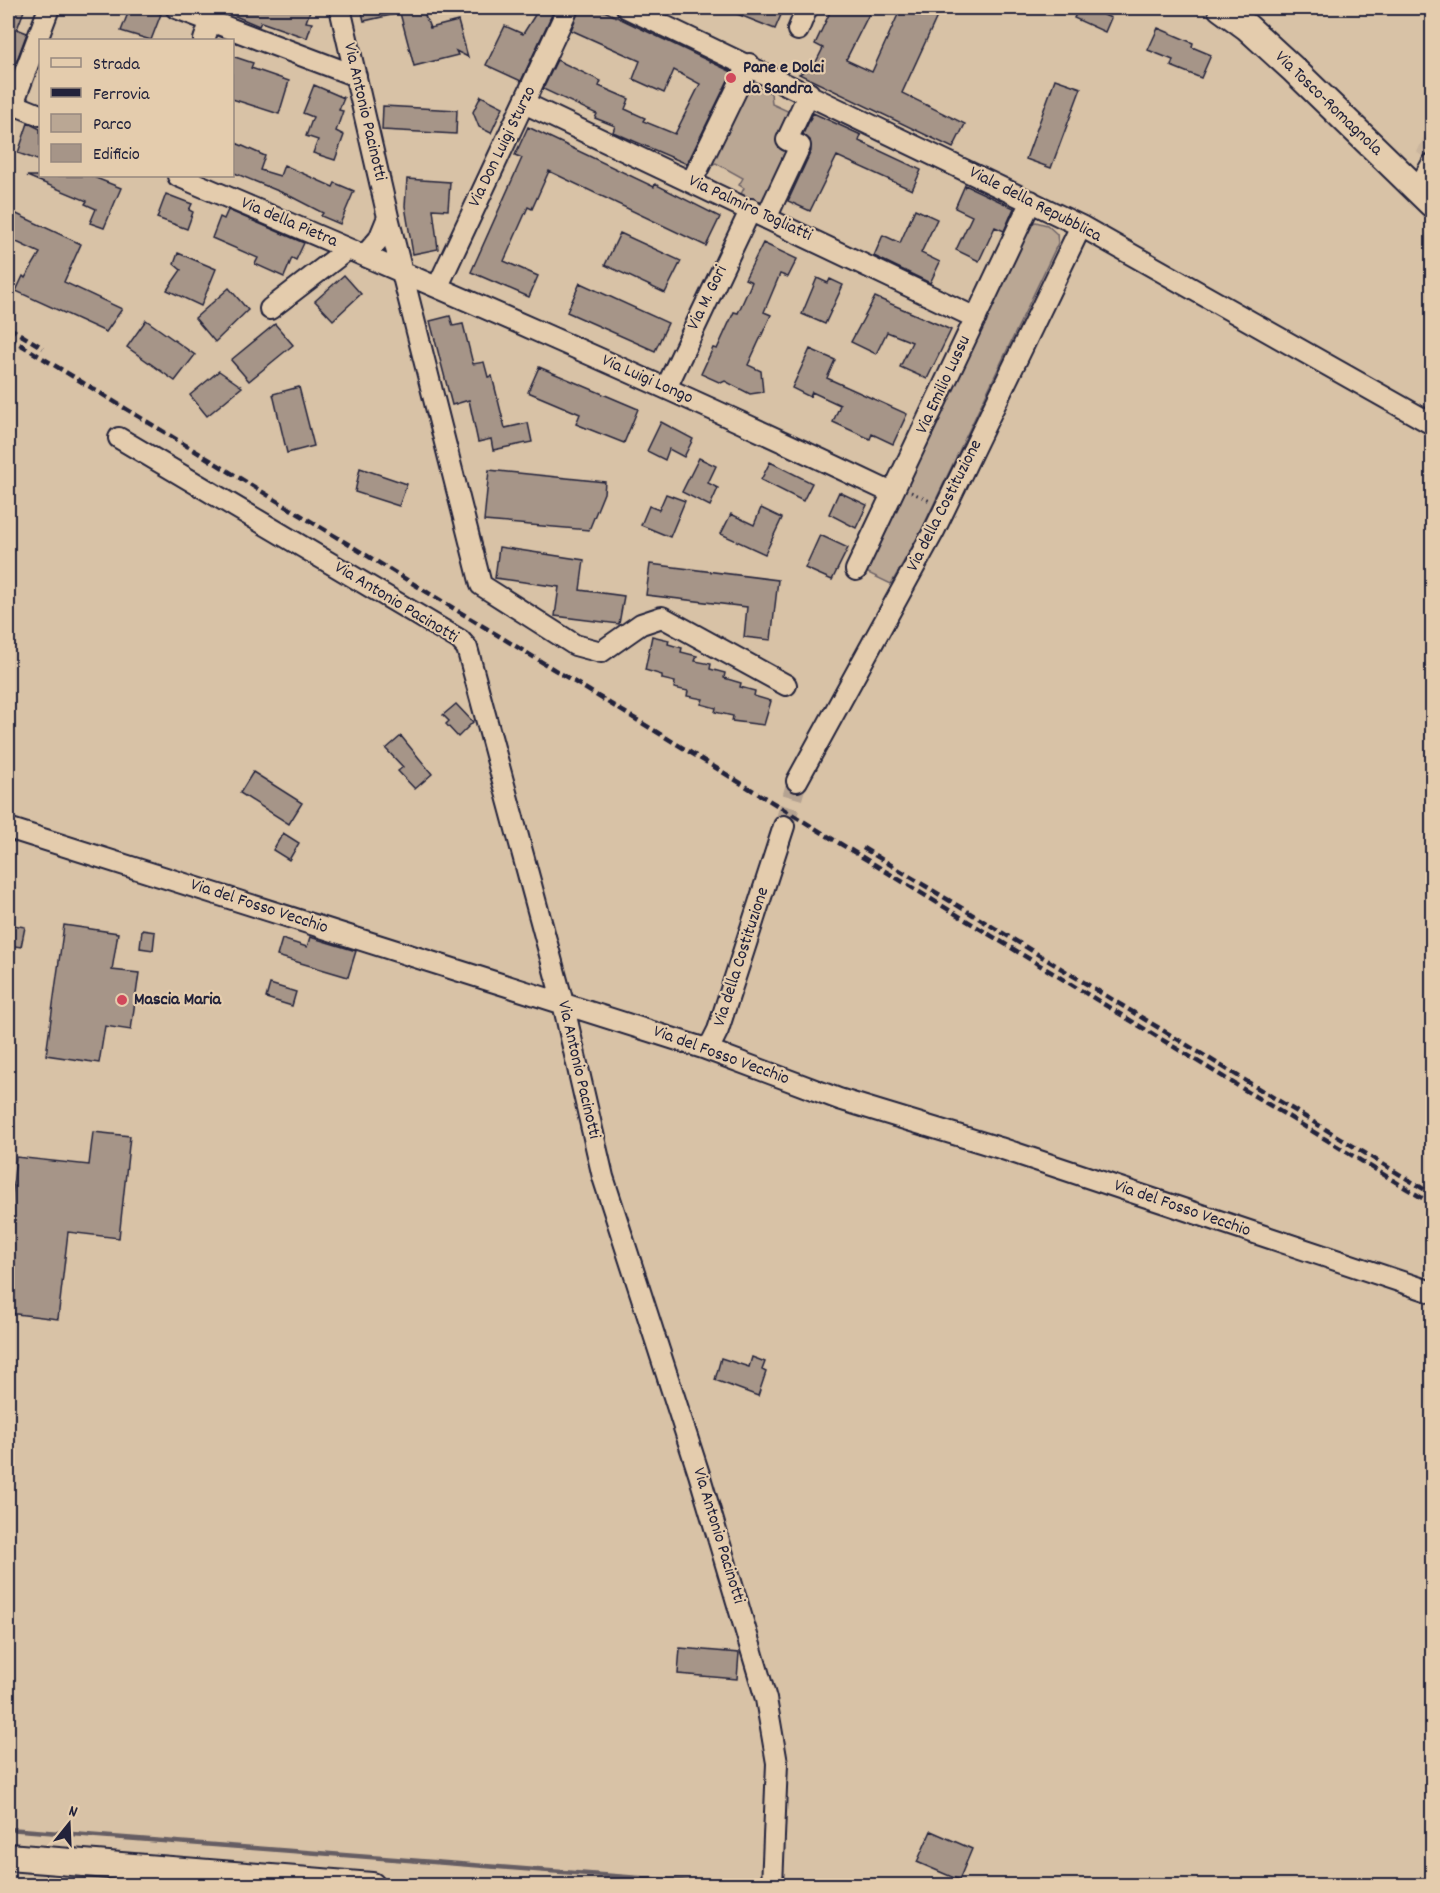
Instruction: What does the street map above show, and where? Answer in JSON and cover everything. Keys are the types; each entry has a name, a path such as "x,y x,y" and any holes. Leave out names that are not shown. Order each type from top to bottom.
{"main road":[{"name":"Via Tosco-Romagnola","path":"1221,8 1247,27 1294,70 1425,196"},
{"path":"8,1857 372,1886"}],"street":[{"path":"39,115 10,103 49,8"},
{"path":"176,8 210,23 357,76"},
{"name":"Via Antonio Pacinotti","path":"340,8 400,270 481,585 575,645 589,650 602,652 641,624 662,617 786,685"},
{"name":"Via Don Luigi Sturzo","path":"438,286 568,8"},
{"name":"Viale della Repubblica","path":"627,8 647,12 1081,226 1432,424"},
{"path":"798,30 807,8"},
{"path":"692,181 749,64"},
{"name":"Via M. Gori","path":"666,388 759,213 800,146 787,140 809,93"},
{"name":"Via Palmiro Togliatti","path":"524,103 976,318"},
{"path":"1425,196 1432,164"},
{"name":"Via della Pietra","path":"180,177 400,270"},
{"name":"Via Emilio Lussu","path":"856,570 1031,201"},
{"path":"270,309 379,239 388,218"},
{"name":"Via della Costituzione","path":"797,781 946,508 1081,226"},
{"name":"Via Luigi Longo","path":"400,270 894,489"},
{"name":"Via Antonio Pacinotti","path":"119,438 460,640 467,648 563,1003 605,1186 699,1474 766,1699 777,1763 772,1882"},
{"name":"Via della Costituzione","path":"703,1048 711,1044 718,1030 784,826"},
{"name":"Via del Fosso Vecchio","path":"8,828 703,1048 839,1099 1000,1148 1432,1292"}],"path":[{"path":"894,489 946,508"}],"shaded area":[{"path":"1432,120 1432,165 1417,152"}],"green space":[{"path":"745,81 771,93 772,104 794,114 794,148 766,206 741,194 744,188 739,185 743,178 716,163 702,168"},
{"path":"1036,222 1047,225 1057,234 1058,243 922,529 891,584 866,572 1026,225"}],"building":[{"path":"8,8 25,8 17,29 27,33 8,84"},
{"path":"130,8 145,8 161,14 151,39 121,31"},
{"path":"227,8 311,8 306,22 312,23 307,38 261,22 259,26 226,12"},
{"path":"361,8 422,8 430,28 458,21 468,57 456,51 458,55 414,66 400,13 364,21"},
{"path":"519,8 555,8 521,81 486,65 505,26 523,34 535,15"},
{"path":"580,8 598,8 732,72 687,164 613,132 615,126 595,118 597,114 543,89 557,60 601,81 599,86 629,99 625,109 645,118 643,121 675,134 700,84 674,70 664,93 633,79 640,61 571,30"},
{"path":"722,8 784,8 775,29"},
{"path":"832,8 872,8 846,60 872,72 901,8 941,8 902,93 965,124 953,148 799,74 814,66 823,48 815,44"},
{"path":"1079,8 1107,8 1104,15 1111,18 1105,32 1074,18"},
{"path":"1158,28 1193,43 1192,47 1211,55 1201,78 1171,66 1173,60 1148,50"},
{"path":"234,57 253,63 251,68 289,81 279,114 234,100"},
{"path":"1055,79 1081,88 1051,168 1026,159"},
{"path":"314,85 344,98 339,110 343,111 336,131 344,135 335,160 313,153 318,140 306,136 313,117 303,113"},
{"path":"481,96 503,107 491,133 479,127 473,112"},
{"path":"383,106 457,110 456,134 382,130"},
{"path":"813,113 861,135 859,141 921,170 912,190 837,156 810,211 788,201 811,151 810,140 803,134"},
{"path":"28,123 39,128 39,161 18,153"},
{"path":"528,127 654,187 655,184 720,217 706,246 549,171 532,209 528,207 504,261 538,276 529,297 471,272 522,158 515,155"},
{"path":"236,143 265,156 260,170 280,176 284,165 333,187 335,183 354,191 340,224 321,216 323,213 288,195 234,173"},
{"path":"27,176 94,177 121,188 104,228 90,223 96,209 85,204 87,201"},
{"path":"407,179 450,182 448,210 433,209 438,249 413,254 405,206"},
{"path":"965,185 1014,208 1004,231 995,227 979,261 956,250 972,216 955,208"},
{"path":"166,194 192,204 189,210 193,212 187,229 157,218"},
{"path":"915,209 937,219 921,253 940,262 930,283 874,256 883,235 900,243"},
{"path":"8,210 81,244 64,282 122,309 106,332 16,291 23,276 25,278 40,253 8,238"},
{"path":"228,210 304,243 296,260 292,258 284,277 255,264 258,258 212,238 220,217 224,219"},
{"path":"620,233 681,261 665,293 605,265"},
{"path":"763,243 797,259 788,277 780,274 764,312 771,315 748,365 761,371 763,392 750,394 725,381 721,383 701,374 713,348 717,349 734,312 738,313 752,282 745,279"},
{"path":"178,253 216,269 201,306 167,290 181,270 174,264"},
{"path":"344,275 361,294 333,320 315,301"},
{"path":"817,278 828,283 830,279 843,285 825,324 802,314"},
{"path":"580,283 668,323 655,351 567,312"},
{"path":"229,288 248,310 215,342 195,318"},
{"path":"875,297 951,330 927,379 900,367 912,342 887,332 876,354 851,342"},
{"path":"450,316 453,326 463,324 473,364 484,362 488,377 492,376 505,428 528,423 532,442 493,450 491,439 478,442 469,400 452,405 430,321"},
{"path":"146,320 195,355 175,381 127,347"},
{"path":"275,324 293,345 249,381 231,360"},
{"path":"810,349 835,360 827,378 907,414 893,444 872,434 870,439 833,422 840,405 812,392 810,397 792,388"},
{"path":"539,367 638,409 624,443 576,424 580,414 528,392"},
{"path":"219,371 242,387 207,416 190,395"},
{"path":"299,387 314,446 287,453 273,394"},
{"path":"661,422 693,439 684,457 669,449 665,460 647,451"},
{"path":"699,458 716,466 708,483 718,488 710,506 682,492"},
{"path":"770,462 812,483 803,501 761,480"},
{"path":"360,468 407,484 399,506 355,492"},
{"path":"489,470 605,482 604,493 589,530 484,521"},
{"path":"839,492 867,505 856,528 829,514"},
{"path":"666,494 685,501 670,537 641,525 649,506 659,510"},
{"path":"761,508 782,518 765,554 721,534 731,514 754,525"},
{"path":"820,535 848,548 832,580 805,568"},
{"path":"499,547 584,560 580,590 624,596 619,624 555,616 559,587 495,578"},
{"path":"650,564 778,580 771,640 744,637 747,607 646,595"},
{"path":"652,636 669,640 668,644 682,648 681,652 697,656 695,661 711,664 710,669 725,673 724,678 741,683 740,687 755,691 754,696 771,701 764,725 732,721 733,716 715,712 716,708 701,704 703,699 687,696 688,691 674,688 675,682 662,679 662,675 645,670"},
{"path":"456,704 473,722 458,737 446,724 449,721 443,715"},
{"path":"401,736 432,774 415,789 398,771 403,767 386,749"},
{"path":"253,772 302,803 289,824 240,793"},
{"path":"283,833 299,843 289,860 273,850"},
{"path":"8,924 25,927 21,947 8,945"},
{"path":"64,925 118,933 112,970 139,973 131,1030 105,1026 99,1063 46,1055"},
{"path":"142,930 155,932 153,950 140,948"},
{"path":"310,937 356,951 348,977 277,956 282,939 307,947"},
{"path":"270,984 296,992 292,1006 266,998"},
{"path":"93,1132 130,1136 119,1238 68,1232 58,1319 8,1313 8,1235 16,1157 89,1165"},
{"path":"752,1357 765,1362 762,1370 766,1372 758,1396 715,1380 721,1358 749,1367"},
{"path":"680,1648 739,1653 737,1679 678,1674"},
{"path":"931,1831 972,1849 959,1880 917,1862"}],"waterway":[{"path":"8,1829 743,1886"}],"tunnel":[{"path":"784,826 797,781"}],"railway":[{"path":"8,327 43,348"},
{"path":"8,337 1432,1204"},
{"path":"863,848 1432,1194"}],"place":[{"name":"Pane e Dolci da Sandra","path":"731,78"},
{"name":"Mascia Maria","path":"122,1000"}]}
